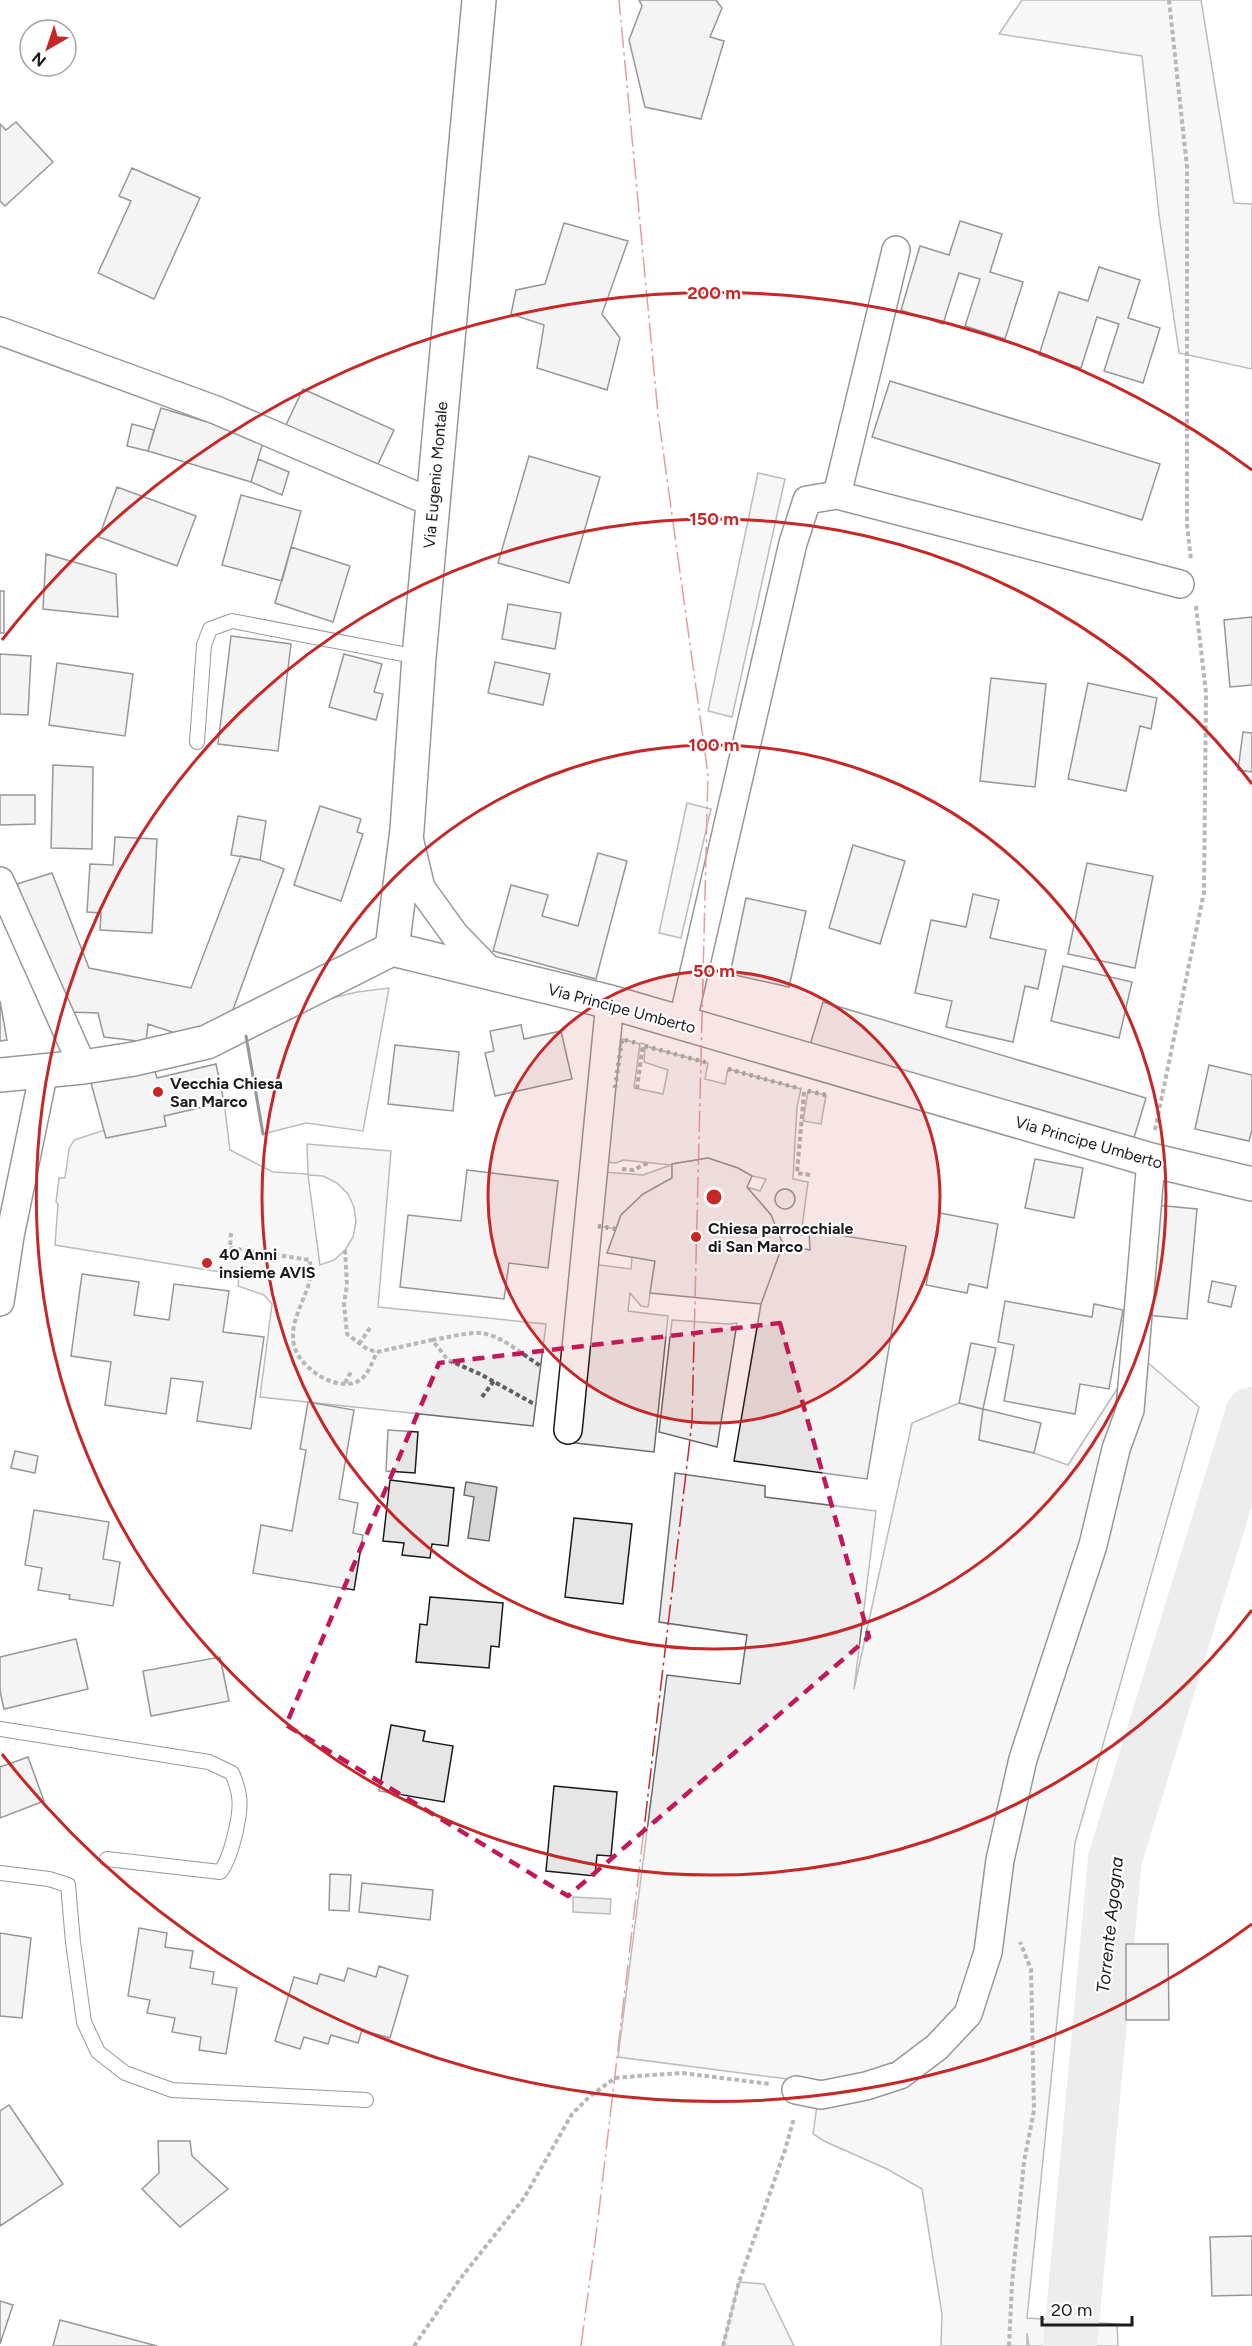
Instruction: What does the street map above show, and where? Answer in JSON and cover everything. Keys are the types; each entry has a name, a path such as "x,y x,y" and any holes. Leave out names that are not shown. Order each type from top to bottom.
{"street":[{"name":"Via Eugenio Montale","path":"392,949 407,830 419,657 479,0"},
{"path":"837,495 897,250"},
{"path":"0,332 216,410 433,503"},
{"path":"682,1024 793,543 807,500 837,495 1180,584"},
{"path":"407,830 421,888 455,935 493,974"},
{"path":"0,881 83,1067"},
{"path":"0,1075 83,1067 134,1059 207,1042 392,949"},
{"name":"Via Principe Umberto","path":"392,949 610,1002 1151,1160 1252,1184"},
{"path":"568,1430 610,1002"},
{"path":"0,1302 10,1236 44,1071"},
{"path":"796,2090 821,2095 866,2086 900,2075 937,2047 968,2014 988,1952 1000,1860 1023,1759 1093,1545 1116,1449 1130,1410 1151,1160"}],"lane":[{"path":"197,742 204,645 210,629 232,621 419,657"},
{"path":"0,1729 209,1762 232,1773 240,1797 233,1844 227,1864 220,1872 107,1858"},
{"path":"0,1873 49,1879 68,1886 84,2022 98,2052 125,2073 172,2090 366,2100"}],"path":[{"path":"637,1089 644,1039"},
{"path":"805,1083 796,1173 810,1175"},
{"path":"231,1233 230,1248 310,1260 311,1274 299,1307 293,1345 306,1365 316,1374 330,1382 358,1381 363,1377 377,1352"},
{"path":"345,1250 347,1285 344,1304 347,1334 359,1344 377,1352 476,1332 504,1342 541,1366"},
{"path":"359,1344 370,1328"},
{"path":"432,1340 448,1360 494,1381 536,1405"},
{"path":"345,1383 351,1372"},
{"path":"482,1397 494,1381"},
{"path":"1009,2346 1012,2284 1024,2162 1034,2110 1031,1969 1018,1939"},
{"path":"414,2346 460,2279 524,2198 572,2114 589,2097 615,2078 682,2073 763,2082 796,2090 798,2101 785,2150 739,2282 723,2346"}],"highlighted area":[{"path":"780,1323 869,1637 568,1896 286,1725 439,1363"}],"shaded area":[{"path":"1022,0 1201,0 1234,203 1252,204 1252,369 1179,353 1159,215 1142,56 999,34"},
{"path":"758,473 785,479 732,717 708,711"},
{"path":"687,803 711,809 681,938 659,933"},
{"path":"389,988 363,1131 306,1123 263,1134 245,1030 324,1000 357,992"},
{"path":"622,1039 640,1044 634,1088 663,1094 668,1070 644,1062 645,1046 708,1063 705,1079 725,1084 728,1069 801,1089 797,1106 793,1179 808,1182 801,1235 776,1230 771,1215 747,1187 760,1191 766,1179 752,1176 738,1168 708,1158 672,1164 672,1178 643,1194 621,1215 616,1229 598,1226 604,1172 643,1175 671,1165 623,1160 616,1163 605,1162"},
{"path":"808,1091 826,1095 821,1124 803,1121"},
{"path":"224,1102 230,1150 273,1172 308,1174 307,1144 391,1151 378,1307 546,1324 533,1426 260,1397 272,1304 264,1295 238,1286 239,1275 55,1245 59,1178 65,1178 69,1149 74,1140 105,1130 107,1138 165,1126 164,1116","holes":["308,1175 323,1176 337,1183 348,1194 354,1207 356,1222 353,1237 345,1250 334,1260 320,1265"]},
{"path":"632,1257 655,1261 648,1307 641,1306 630,1293 628,1311 668,1316 654,1452 567,1442 584,1263 631,1269"},
{"path":"672,1320 737,1323 717,1447 659,1432"},
{"path":"1139,1355 1199,1407 1075,1843 1027,2318 1117,2324 1118,2346 1029,2346 1027,2333 1027,2346 941,2346 942,2314 922,2189 887,2169 813,2134 818,2098 803,2081 618,2057 667,1675 740,1684 747,1635 659,1622 675,1473 765,1486 765,1497 876,1511 854,1689 912,1423 959,1403 983,1409 979,1440 1034,1453 1068,1465"},
{"path":"466,1482 497,1487 489,1541 468,1538 474,1497 464,1495"},
{"path":"573,1897 611,1899 610,1914 573,1912"},
{"path":"739,2282 764,2284 794,2346 723,2346"}],"building":[{"path":"639,0 716,0 722,8 710,37 724,41 701,119 645,107 629,40 642,6"},
{"path":"16,122 53,162 5,206 0,201 0,124 6,130"},
{"path":"132,168 200,198 154,299 98,273 131,201 119,196"},
{"path":"960,221 1002,234 990,272 1023,282 1005,339 965,326 980,279 959,273 943,324 901,310 920,246 949,255"},
{"path":"564,223 628,241 602,314 620,338 607,390 537,368 544,325 511,314 516,290 545,284"},
{"path":"1099,267 1140,280 1128,318 1160,328 1143,383 1104,371 1119,324 1097,317 1081,368 1039,355 1059,292 1088,301"},
{"path":"890,381 1160,464 1142,520 872,437"},
{"path":"303,389 394,430 377,466 286,425"},
{"path":"161,408 264,439 251,482 148,451"},
{"path":"132,424 154,430 148,451 127,446"},
{"path":"529,456 600,477 569,583 498,563"},
{"path":"258,459 289,472 282,495 251,482"},
{"path":"117,487 196,516 177,566 99,537"},
{"path":"241,495 301,511 282,581 222,565"},
{"path":"291,547 350,566 333,622 275,603"},
{"path":"46,554 116,574 118,617 43,609"},
{"path":"0,591 4,591 4,633 0,633"},
{"path":"508,604 561,613 555,649 502,639"},
{"path":"1252,617 1252,685 1230,687 1224,620"},
{"path":"231,636 291,644 278,751 218,744"},
{"path":"0,654 31,656 28,715 0,714"},
{"path":"344,654 382,664 374,692 383,694 376,720 329,707"},
{"path":"495,662 550,674 543,705 488,693"},
{"path":"57,663 133,674 125,736 49,725"},
{"path":"991,678 1046,684 1035,787 980,781"},
{"path":"1088,683 1157,698 1151,729 1140,726 1126,791 1068,779"},
{"path":"1243,732 1252,733 1252,772 1238,770"},
{"path":"53,765 93,767 92,849 51,848"},
{"path":"0,795 35,795 35,824 0,825"},
{"path":"320,806 361,819 357,832 363,834 341,901 294,885"},
{"path":"238,816 266,821 260,860 231,855"},
{"path":"115,837 157,839 152,933 100,930 101,913 87,912 90,864 113,865"},
{"path":"853,845 905,861 880,944 829,928"},
{"path":"598,853 627,861 596,979 493,951 511,885 548,895 542,916 578,926"},
{"path":"241,856 284,869 230,1018 178,1034 148,1024 146,1042 104,1037 98,1013 68,1012 17,884 52,873 89,968 191,988"},
{"path":"1087,863 1153,876 1135,968 1068,954"},
{"path":"973,894 999,900 990,938 1046,950 1038,989 1025,986 1013,1042 946,1027 952,1001 915,993 931,920 966,927"},
{"path":"746,898 806,911 789,987 730,974"},
{"path":"1063,966 1132,982 1119,1038 1051,1021"},
{"path":"0,1001 7,1040 0,1041"},
{"path":"823,1002 1146,1098 1133,1141 810,1045"},
{"path":"521,1025 524,1039 561,1031 572,1079 495,1096 485,1053 494,1051 490,1031"},
{"path":"395,1045 459,1052 453,1111 388,1104"},
{"name":"Vecchia Chiesa San Marco","path":"216,1064 224,1102 164,1116 166,1126 106,1138 91,1083 154,1068 157,1078"},
{"path":"1209,1065 1252,1075 1252,1130 1249,1141 1195,1129"},
{"name":"Chiesa parrocchiale di San Marco","path":"708,1158 738,1168 752,1176 747,1187 771,1215 783,1244 761,1304 650,1293 655,1261 607,1253 621,1215 643,1194 672,1178 672,1164"},
{"path":"1035,1159 1083,1168 1074,1218 1025,1208"},
{"path":"467,1170 558,1181 548,1268 509,1263 504,1299 400,1287 408,1215 461,1221"},
{"path":"785,1189 792,1192 795,1199 792,1206 785,1209 778,1206 775,1199 778,1192"},
{"path":"1156,1205 1197,1209 1187,1319 1147,1315"},
{"path":"940,1213 998,1224 987,1288 969,1284 967,1293 926,1285"},
{"path":"809,1230 906,1246 867,1479 734,1461 761,1304 783,1244 810,1250"},
{"path":"82,1274 139,1282 134,1315 169,1320 174,1284 229,1291 223,1332 264,1337 251,1429 197,1421 203,1382 171,1378 166,1414 105,1405 111,1362 71,1356"},
{"path":"1212,1281 1236,1286 1231,1307 1208,1302"},
{"path":"1005,1301 1092,1317 1094,1304 1123,1310 1109,1389 1080,1384 1075,1414 1004,1401 1014,1345 998,1342"},
{"path":"971,1343 996,1348 983,1409 959,1403"},
{"path":"308,1402 354,1410 339,1499 358,1503 353,1533 363,1535 354,1590 253,1573 261,1525 292,1531 306,1450 300,1449"},
{"path":"983,1409 1041,1423 1034,1453 979,1440"},
{"path":"388,1430 418,1432 415,1473 386,1471"},
{"path":"15,1451 38,1456 35,1473 11,1468"},
{"path":"390,1480 454,1488 448,1546 432,1544 430,1558 402,1555 404,1543 383,1541"},
{"path":"34,1510 109,1522 103,1559 120,1562 113,1606 69,1599 70,1595 38,1590 42,1568 25,1565"},
{"path":"574,1518 632,1524 623,1604 565,1597"},
{"path":"430,1597 503,1603 499,1647 491,1646 489,1668 416,1662 420,1624 427,1625"},
{"path":"76,1639 88,1689 4,1709 0,1691 0,1657"},
{"path":"220,1657 229,1701 151,1716 143,1671"},
{"path":"391,1725 425,1731 423,1741 453,1746 444,1802 379,1791"},
{"path":"28,1757 44,1801 0,1818 0,1767"},
{"path":"554,1786 617,1792 611,1856 597,1855 595,1876 546,1871"},
{"path":"330,1874 351,1875 349,1911 329,1910"},
{"path":"362,1883 433,1890 430,1920 359,1912"},
{"path":"139,1928 167,1933 165,1947 193,1951 190,1968 214,1972 212,1984 237,1988 226,2054 199,2050 201,2037 172,2032 175,2018 147,2013 150,2000 128,1996"},
{"path":"0,1933 31,1938 22,2018 0,2016"},
{"path":"1126,1944 1168,1944 1169,2020 1126,2020"},
{"path":"379,1966 408,1976 390,2038 362,2030 358,2043 331,2035 328,2044 304,2037 300,2049 275,2041 294,1977 317,1984 320,1974 344,1981 348,1968 376,1977"},
{"path":"9,2105 63,2184 0,2226 0,2111"},
{"path":"158,2141 190,2141 192,2156 228,2189 180,2227 142,2189 159,2173"},
{"path":"1252,2236 1252,2295 1212,2296 1210,2237"},
{"path":"0,2301 13,2305 0,2344"},
{"path":"60,2320 157,2346 53,2346"}],"waterway":[{"name":"Torrente Agogna","path":"1070,2346 1115,1859 1252,1414"}],"hedge":[{"path":"615,1088 622,1039 640,1044"},
{"path":"645,1046 708,1063"},
{"path":"728,1069 801,1089"},
{"path":"808,1091 826,1095"},
{"path":"598,1226 616,1229"}],"wall":[{"path":"246,1036 263,1134"}],"power":[{"path":"581,2346 692,1422 708,774 658,414 619,0"}],"place":[{"name":"Vecchia Chiesa San Marco","path":"158,1092"},
{"name":"Chiesa parrocchiale di San Marco","path":"696,1237"},
{"name":"40 Anni insieme AVIS","path":"207,1263"}]}
